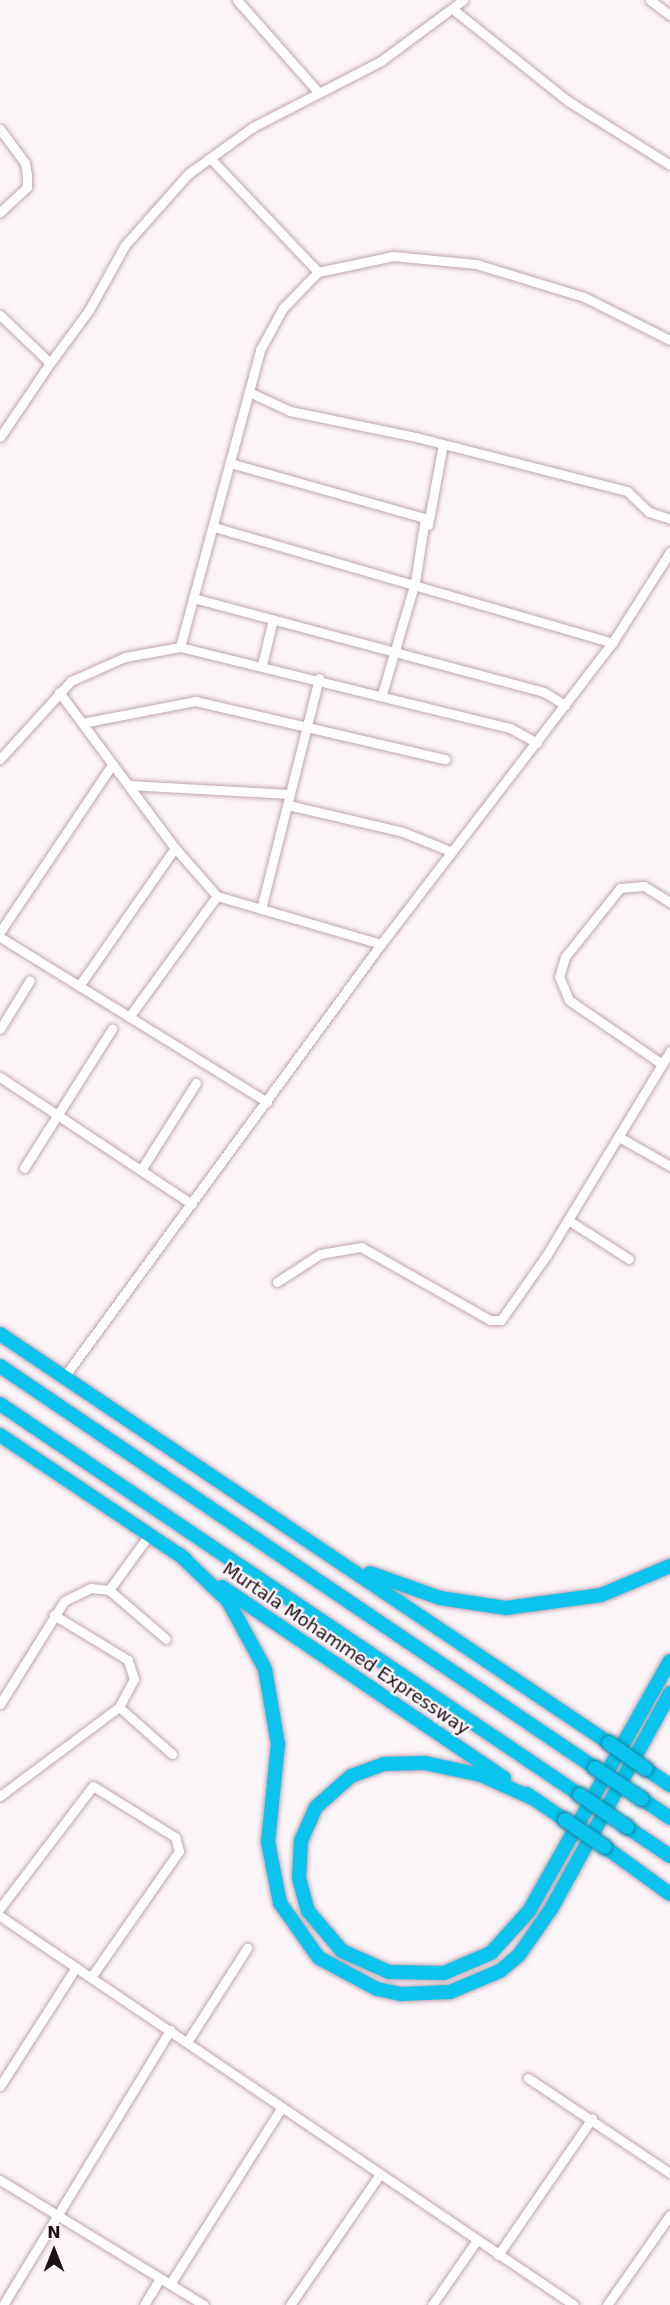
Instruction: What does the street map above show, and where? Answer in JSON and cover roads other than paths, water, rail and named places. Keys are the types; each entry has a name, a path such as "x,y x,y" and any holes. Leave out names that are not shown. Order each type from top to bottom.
{"highway":[{"path":"0,1334 670,1785"},
{"path":"0,1365 670,1818"},
{"name":"Murtala Mohammed Expressway","path":"0,1404 670,1856"},
{"name":"Murtala Mohammed Expressway","path":"0,1435 179,1554 670,1894"},
{"path":"179,1554 228,1601 265,1669 278,1744 268,1842 280,1903 319,1958 335,1971 377,1989 401,1994 450,1992 500,1971 519,1955 551,1909 670,1693"},
{"path":"330,1554 408,1589 506,1608 601,1595 670,1566"},
{"path":"534,1798 481,1775 426,1763 384,1764 351,1776 316,1807 301,1840 299,1878 308,1911 342,1952 389,1972 444,1973 490,1953 529,1911 670,1661"}],"street":[{"path":"237,0 319,93"},
{"path":"0,437 88,310 125,245 188,174 253,127 381,61 454,10 463,0"},
{"path":"650,0 670,15"},
{"path":"454,10 568,101 670,165"},
{"path":"0,129 25,163 27,175 27,187 0,212"},
{"path":"210,158 318,272"},
{"path":"180,647 249,392 267,334 291,296 318,272 393,256 476,264 584,297 670,340"},
{"path":"0,315 50,363"},
{"path":"249,392 290,411 443,444 627,491 649,512 670,519"},
{"path":"382,694 415,582 443,444"},
{"path":"230,463 421,513 428,525"},
{"path":"214,527 415,582 612,643"},
{"path":"64,1377 450,851 537,743 612,643 670,552"},
{"path":"194,598 544,692 565,705"},
{"path":"262,665 273,619"},
{"path":"0,759 59,692 106,664 180,647 319,678 510,728 537,743"},
{"path":"261,909 319,678"},
{"path":"59,692 175,848 217,896 381,944"},
{"path":"82,723 184,700 445,759"},
{"path":"0,932 112,765"},
{"path":"128,785 290,794"},
{"path":"288,805 403,832 450,851"},
{"path":"79,986 175,848"},
{"path":"662,1064 569,1000 559,977 565,957 620,888 644,886 670,902"},
{"path":"129,1017 217,896"},
{"path":"0,938 267,1102"},
{"path":"0,1029 30,980"},
{"path":"24,1168 112,1029"},
{"path":"277,1282 320,1254 361,1247 490,1320 501,1320 568,1220 670,1051"},
{"path":"0,1077 192,1204"},
{"path":"141,1170 196,1083"},
{"path":"619,1137 670,1166"},
{"path":"568,1220 629,1259"},
{"path":"109,1590 149,1534"},
{"path":"0,1704 54,1615 76,1593 109,1590 166,1639"},
{"path":"0,1796 119,1707 134,1679 128,1660 54,1615"},
{"path":"119,1707 172,1754"},
{"path":"0,1908 93,1786 175,1837 179,1851 91,1977"},
{"path":"0,1916 574,2305"},
{"path":"188,2042 247,1948"},
{"path":"0,2086 76,1967"},
{"path":"3,2305 60,2216 170,2030"},
{"path":"528,2078 592,2118 670,2172"},
{"path":"170,2284 282,2107"},
{"path":"498,2255 592,2118"},
{"path":"290,2305 380,2174"},
{"path":"0,2180 204,2305"},
{"path":"607,2305 670,2215"},
{"path":"432,2305 477,2240"},
{"path":"144,2305 160,2278"}]}
